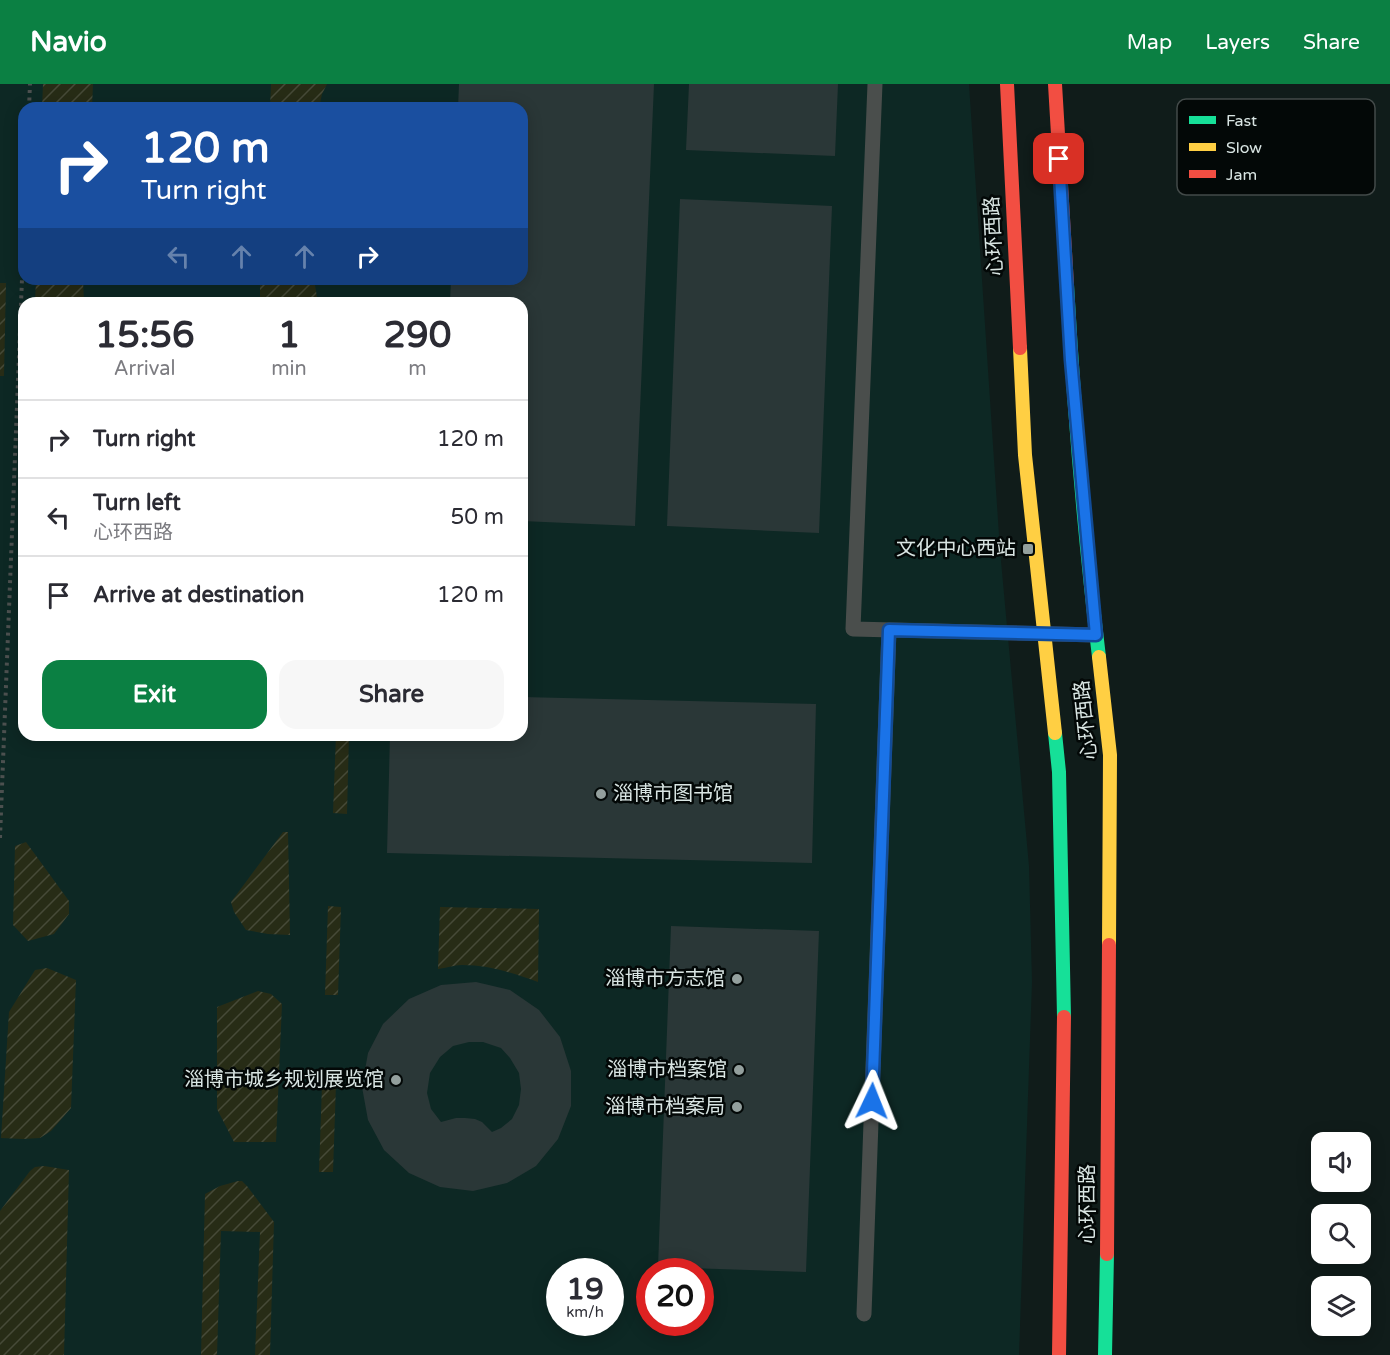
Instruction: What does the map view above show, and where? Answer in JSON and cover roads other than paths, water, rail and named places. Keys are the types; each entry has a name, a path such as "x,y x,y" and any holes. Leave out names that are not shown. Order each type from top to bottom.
{"main road":[{"name":"心环西路","path":"1006,84 1025,455 1059,772 1064,987 1059,1355"},
{"name":"心环西路","path":"1055,84 1071,360 1096,635 1110,755 1105,1355"}],"lane":[{"path":"875,84 853,629 1096,635"},
{"path":"864,1314 889,630"}],"place":[{"name":"文化中心西站","path":"1028,549"},
{"name":"淄博市图书馆","path":"601,794"},
{"name":"淄博市方志馆","path":"737,979"},
{"name":"淄博市档案馆","path":"739,1070"},
{"name":"淄博市城乡规划展览馆","path":"396,1080"},
{"name":"淄博市档案局","path":"737,1107"}]}
